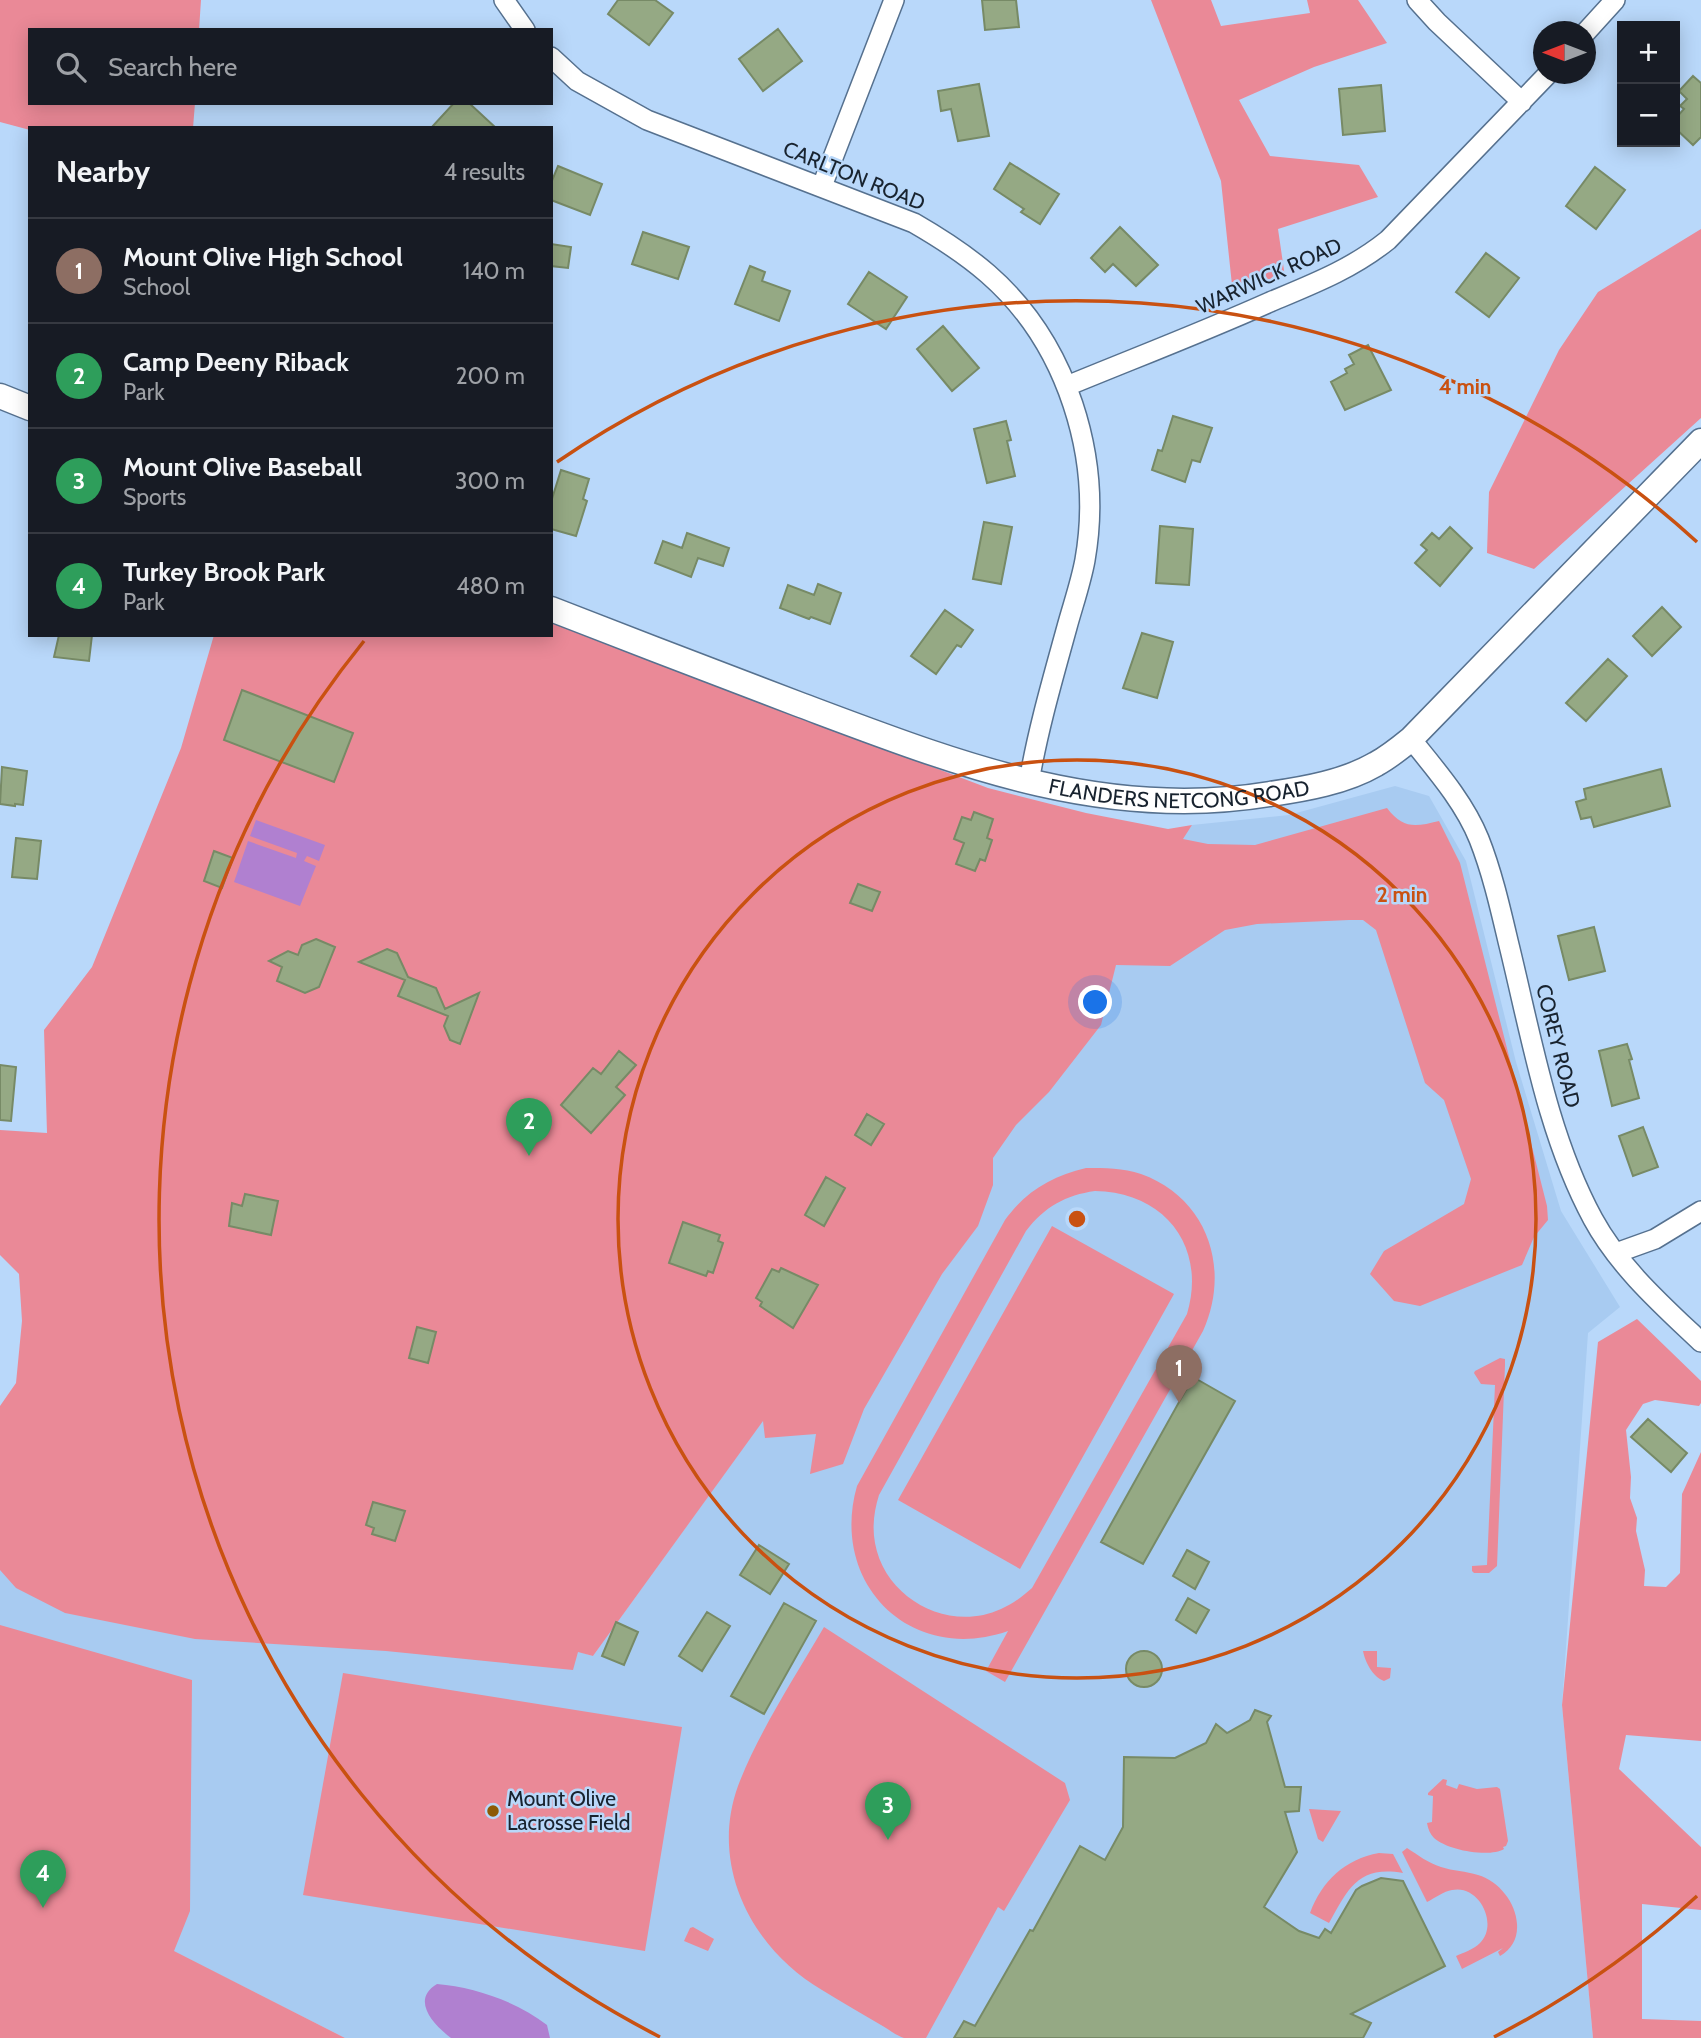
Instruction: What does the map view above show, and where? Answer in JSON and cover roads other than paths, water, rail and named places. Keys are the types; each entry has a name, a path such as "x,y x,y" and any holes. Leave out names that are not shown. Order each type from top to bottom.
{"main road":[{"path":"1,400 28,407"},
{"name":"FLANDERS NETCONG ROAD","path":"553,610 825,714 980,768 1029,782 1130,800 1178,802 1243,798 1304,788 1358,772 1378,763 1411,739 1701,441"}],"street":[{"path":"504,0 524,28"},
{"path":"822,186 894,0"},
{"path":"1417,0 1522,102"},
{"path":"1596,21 1615,0"},
{"name":"CARLTON ROAD","path":"553,59 577,81 647,120 914,223 955,247 990,275 1034,326 1067,386 1080,427 1088,471 1088,533 1085,561 1038,732 1029,782"},
{"name":"WARWICK ROAD","path":"1067,386 1242,315 1351,267 1388,240 1539,84"},
{"name":"COREY ROAD","path":"1411,739 1454,794 1479,839 1497,892 1557,1134 1594,1221 1616,1254 1664,1307 1701,1342"},
{"path":"1616,1254 1655,1239 1701,1211"}],"place":[{"name":"Camp Deeny Riback","path":"529,1156"},
{"name":"Mount Olive High School","path":"1179,1403"},
{"name":"Mount Olive Lacrosse Field","path":"493,1811"},
{"name":"Mount Olive Baseball","path":"888,1840"},
{"name":"Turkey Brook Park","path":"43,1908"}]}
